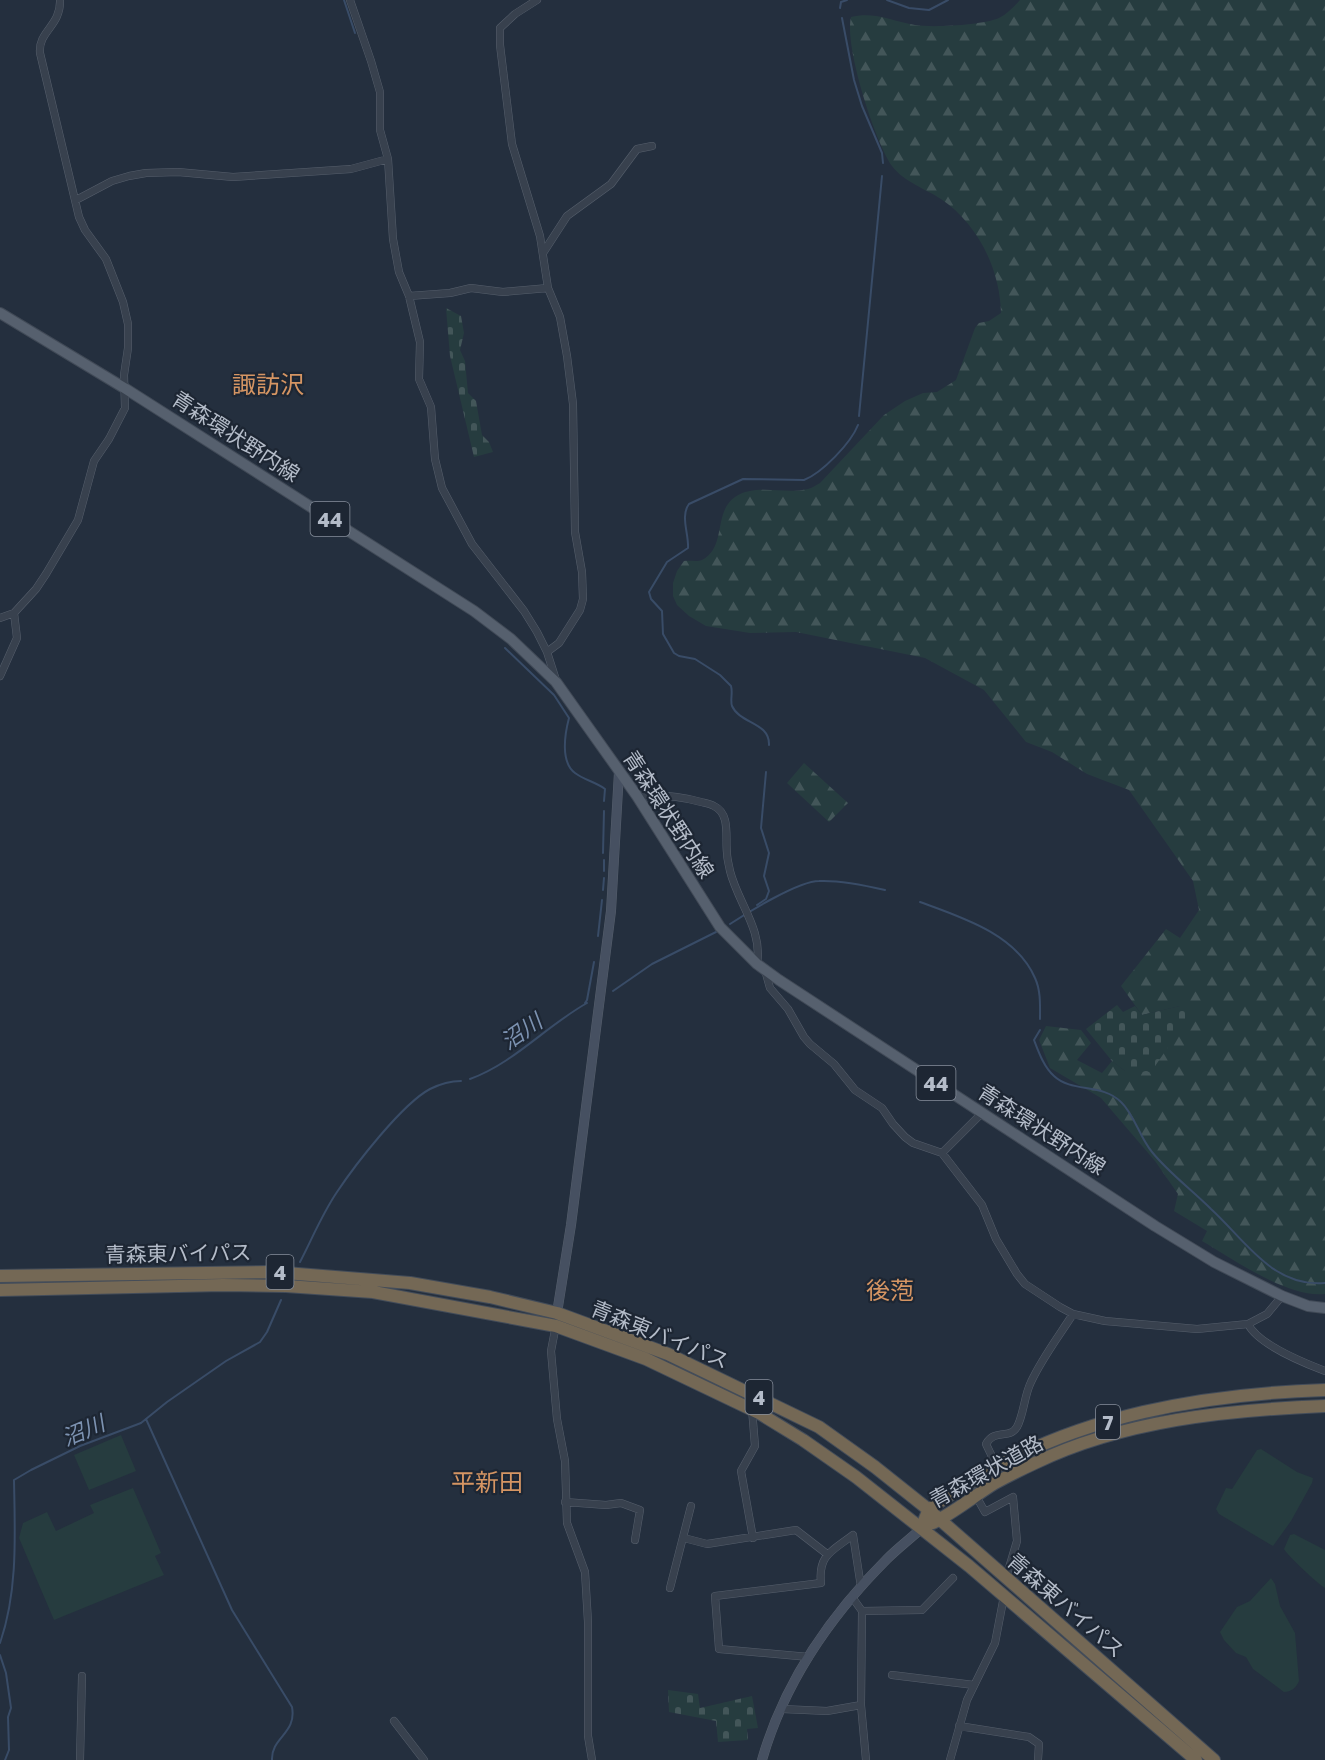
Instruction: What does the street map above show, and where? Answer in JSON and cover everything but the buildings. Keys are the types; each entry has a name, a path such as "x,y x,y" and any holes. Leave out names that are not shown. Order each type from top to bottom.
{"highway":[{"name":"青森東バイパス","path":"0,1276 215,1271 293,1273 410,1283 490,1297 669,1354 819,1427 875,1467 929,1510 1214,1760"},
{"name":"青森東バイパス","path":"0,1290 223,1285 308,1287 373,1292 556,1319 752,1409 803,1440 922,1528 1196,1760"},
{"name":"青森環状道路","path":"922,1528 929,1510 997,1467 1065,1436 1135,1414 1232,1397 1325,1390"},
{"name":"青森環状道路","path":"922,1528 939,1520 1003,1479 1064,1450 1136,1430 1213,1415 1325,1406"}],"main road":[{"name":"青森環状野内線","path":"0,313 126,389 474,611 511,639 556,682 637,796 720,927 761,967 1155,1226 1214,1262 1282,1296 1308,1306 1325,1308"}],"street":[{"path":"0,618 14,613 36,589 78,520 94,461 110,439 125,408 124,375 128,348 128,324 123,302 106,259 85,230 79,217 39,46 40,41 58,18 60,0"},
{"path":"350,0 380,92 380,130 388,159 393,239 399,272 409,296 420,342 419,379 431,407 435,459 442,488 472,544 524,610 547,652 556,682"},
{"path":"537,0 515,14 500,28 500,45 512,144 543,253 548,288 560,317 572,395 575,532 582,572 583,600 580,610 564,636 547,652"},
{"path":"543,253 567,216 611,184 628,158 637,149 652,147"},
{"path":"76,200 112,181 136,174 178,172 232,177 351,169 388,159"},
{"path":"409,296 450,293 471,288 503,292 548,288"},
{"path":"0,676 17,638 14,613"},
{"path":"592,1760 588,1736 588,1622 585,1572 567,1523 565,1461 557,1419 552,1351 571,1225 611,911 620,772"},
{"path":"637,796 659,794 680,797 715,806 722,812 726,822 727,853 731,874 756,934 761,967 771,988 788,1009 804,1037 834,1064 855,1090 882,1108 892,1124 913,1143 942,1153 982,1205 996,1239 1017,1274 1026,1284 1073,1314 1105,1321 1197,1329 1248,1324 1267,1314 1282,1296"},
{"path":"942,1153 982,1113"},
{"path":"997,1467 987,1448 990,1437 996,1434 1006,1434 1018,1426 1030,1382 1073,1314"},
{"path":"1248,1324 1251,1331 1283,1353 1325,1371"},
{"path":"752,1409 755,1446 741,1471 753,1538"},
{"path":"976,1496 985,1512 1013,1497 1017,1541 1006,1578"},
{"path":"565,1502 606,1505 621,1503 640,1510 635,1540"},
{"path":"670,1588 692,1506"},
{"path":"762,1760 774,1724 809,1656 852,1597 891,1555 922,1528"},
{"path":"684,1538 707,1544 796,1530 828,1554"},
{"path":"809,1656 719,1649 715,1596 821,1583 820,1568 828,1554 853,1535 861,1587"},
{"path":"862,1611 921,1610 952,1578"},
{"path":"950,1760 967,1700 995,1643 1004,1596"},
{"path":"852,1597 862,1611 861,1706 866,1760"},
{"path":"892,1675 974,1686"},
{"path":"80,1760 82,1676"},
{"path":"782,1709 827,1711 861,1706"},
{"path":"394,1722 424,1760"},
{"path":"959,1726 1029,1737 1039,1744 1038,1760"}],"green space":[{"path":"1020,0 1325,0 1325,1294 1310,1294 1278,1284 1202,1241 1207,1231 1174,1211 1178,1194 1155,1161 1101,1098 1050,1068 1039,1040 1046,1026 1081,1030 1091,1043 1077,1060 1102,1073 1112,1061 1125,1071 1180,1006 1142,1015 1121,986 1166,929 1180,938 1199,910 1193,881 1129,790 1087,774 1052,752 1026,742 984,690 925,658 796,632 750,633 706,626 689,616 677,605 673,596 673,583 684,561 700,561 715,547 721,520 728,503 743,493 752,491 808,489 820,483 884,415 905,401 923,393 937,392 956,380 975,328 979,323 989,321 1001,313 1000,296 991,264 976,234 954,209 897,172 885,154 862,93 850,31 851,17 859,15 923,26 982,22 1002,16"},
{"path":"446,308 461,316 464,333 460,350 465,361 468,393 476,401 482,435 489,442 493,452 474,457 450,356"},
{"path":"804,763 848,803 829,822 787,783"},
{"path":"1117,1005 1123,1012 1135,1006 1142,1015 1180,1006 1190,1015 1151,1072 1125,1071 1112,1061 1086,1029"},
{"path":"121,1435 136,1471 89,1490 74,1455"},
{"path":"1261,1449 1297,1472 1313,1478 1291,1521 1273,1546 1219,1514 1216,1509 1226,1488 1232,1489 1257,1450"},
{"path":"133,1488 161,1553 155,1556 164,1575 54,1620 19,1538 23,1523 47,1512 56,1531 94,1513 90,1505"},
{"path":"1294,1534 1325,1550 1325,1588 1284,1549 1290,1535"},
{"path":"1271,1578 1275,1584 1280,1606 1295,1633 1299,1681 1293,1689 1287,1692 1253,1669 1246,1657 1236,1653 1220,1632 1237,1607 1250,1601"},
{"path":"668,1690 698,1694 700,1708 752,1696 758,1728 747,1729 748,1740 718,1742 716,1721 669,1712"}],"waterway":[{"path":"344,0 355,33"},
{"path":"840,8 841,2 847,0"},
{"path":"887,0 909,8 929,10 948,0"},
{"path":"842,18 854,80 862,106 882,153 883,163"},
{"path":"859,416 882,176"},
{"path":"769,745 765,732 736,712 731,704 731,686 720,675 695,659 674,653 663,634 662,611 651,599 649,592 667,562 688,548 685,514 689,504 743,479 804,480 835,457 858,425"},
{"path":"505,648 554,695 569,718 565,739 567,762 575,773 605,789 604,801"},
{"path":"757,905 766,899 769,891 764,876 769,853 761,828 766,772"},
{"path":"603,853 604,811"},
{"path":"604,860 604,871"},
{"path":"603,890 604,878"},
{"path":"730,924 774,898 810,882 844,882 885,890"},
{"path":"598,936 602,900"},
{"path":"920,902 986,929 1015,950 1026,963 1037,983 1040,1019"},
{"name":"沼川","path":"613,991 652,964 716,932"},
{"path":"585,1003 594,962"},
{"name":"沼川","path":"470,1079 501,1064 587,1003"},
{"path":"1040,1030 1034,1040 1050,1072 1069,1085 1105,1092 1121,1102 1159,1160 1261,1260 1290,1278 1307,1283 1325,1283"},
{"name":"沼川","path":"300,1262 337,1192 393,1121 430,1089 445,1083 461,1081"},
{"name":"沼川","path":"0,1643 13,1583 14,1480 80,1446 141,1423 226,1361 260,1342 281,1300"},
{"path":"146,1419 232,1610 292,1707 291,1723 275,1746 272,1760"},
{"name":"沼川","path":"0,1655 6,1673 11,1708 8,1717 9,1750 5,1760"}],"district":[{"name":"諏訪沢","path":"268,383"},
{"name":"後萢","path":"890,1289"},
{"name":"平新田","path":"487,1481"}]}
